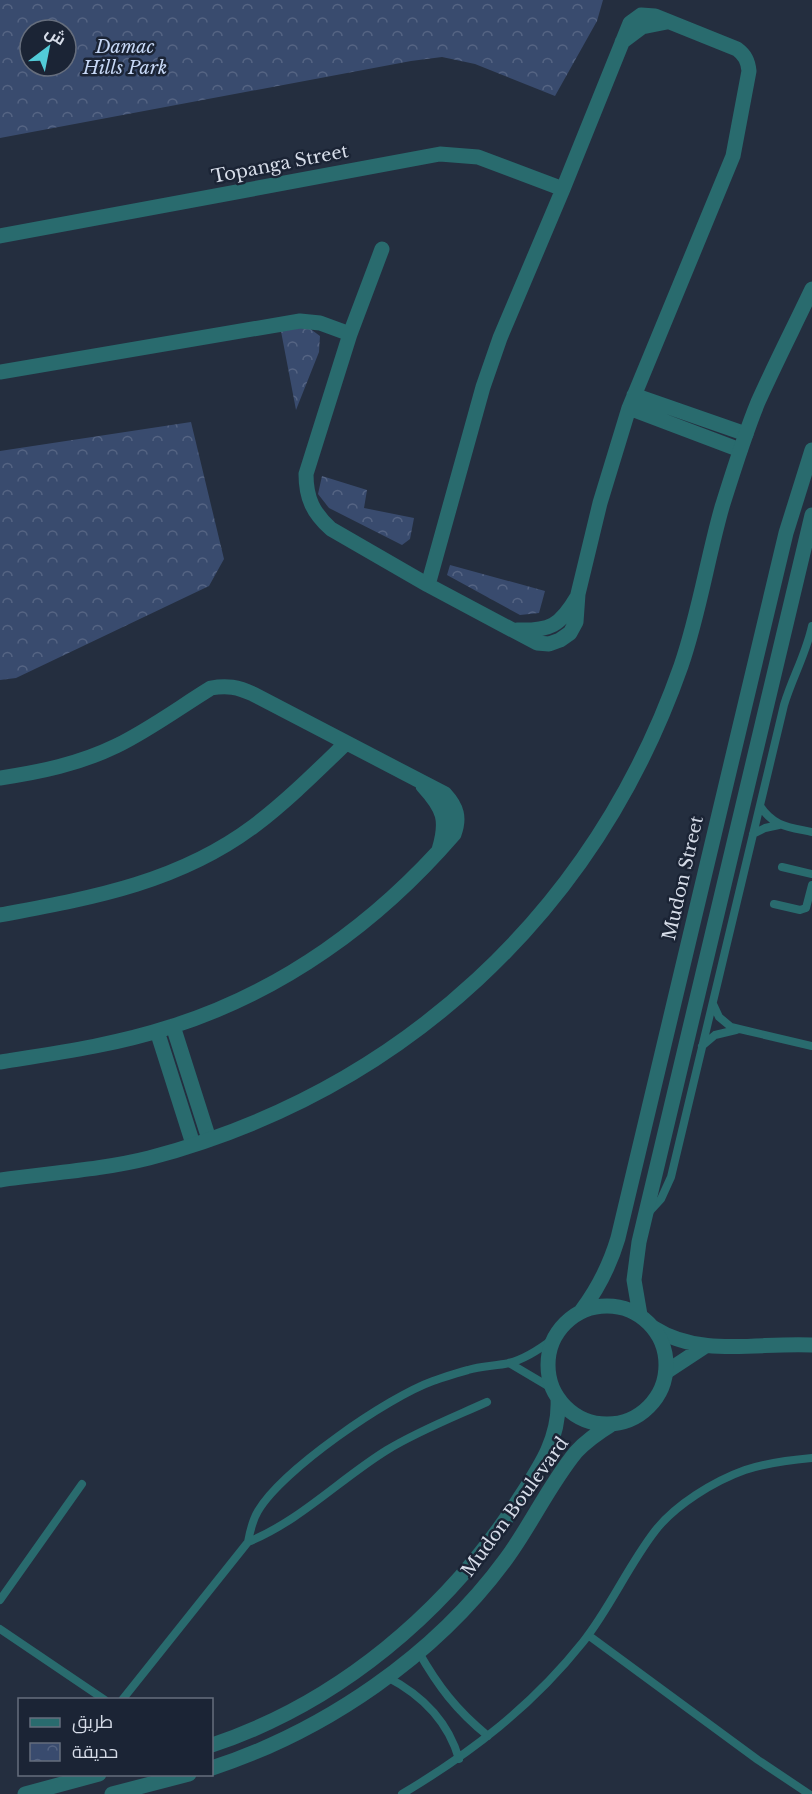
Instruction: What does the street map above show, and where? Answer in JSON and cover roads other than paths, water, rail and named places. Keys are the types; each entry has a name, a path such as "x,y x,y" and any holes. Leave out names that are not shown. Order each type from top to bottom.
{"street":[{"path":"382,249 350,334 306,474 306,490 310,505 331,529 428,585 515,630 535,631 555,625 563,618 578,594 600,504 631,402 733,156 750,71 748,62 737,49 670,22 642,27 621,44 500,338 483,387 428,585"},
{"name":"Topanga Street","path":"0,236 440,154 478,157 563,189"},
{"path":"0,1180 146,1159 266,1119 322,1091 385,1053 428,1022 476,981 520,937 561,888 598,836 620,800 659,723 682,664 721,510 740,450 758,402 812,289"},
{"path":"0,372 300,321 320,324 350,334"},
{"path":"631,402 746,434"},
{"path":"631,402 740,450"},
{"name":"Mudon Street","path":"582,1310 598,1288 610,1263 618,1238 783,544 812,450"},
{"path":"640,1315 634,1280 635,1262 644,1217 812,515"},
{"path":"0,778 39,772 79,762 117,746 211,688 225,685 239,687 445,794 453,802 458,824 454,834 438,853 393,898 352,932 290,974 233,1003 157,1031 82,1050 0,1062"},
{"path":"0,915 86,899 130,888 173,872 213,852 252,828 287,799 346,743"},
{"path":"173,1026 209,1139"},
{"path":"157,1031 193,1144"},
{"path":"602,1305 621,1307 640,1315 654,1329 664,1349 666,1372 660,1391 648,1407 632,1419 612,1424 592,1422 573,1413 556,1394 548,1373 548,1356 553,1339 565,1322 582,1310 602,1305"},
{"path":"654,1329 678,1341 704,1347 812,1345"},
{"path":"666,1372 704,1347"},
{"name":"Mudon Boulevard","path":"213,1745 262,1725 308,1702 351,1675 392,1645 429,1610 482,1553 526,1489 553,1440 557,1428 556,1394"},
{"name":"Mudon Boulevard","path":"213,1768 285,1738 348,1703 418,1651 458,1614 504,1561 577,1451 612,1424"},
{"path":"25,1794 92,1776"},
{"path":"112,1794 181,1776"}],"lane":[{"path":"644,1217 667,1189 788,691 805,651 812,626"},
{"path":"760,806 768,817 779,825 812,832"},
{"path":"753,834 779,825"},
{"path":"782,867 812,874"},
{"path":"774,904 800,910 806,908 812,885"},
{"path":"713,1003 724,1022 741,1030 812,1046"},
{"path":"702,1046 722,1032 741,1030"},
{"path":"248,1542 251,1526 273,1491 297,1469 360,1423 430,1382 468,1370 508,1363 532,1354 553,1339"},
{"path":"508,1363 556,1394"},
{"path":"124,1698 248,1542 283,1524 388,1449 487,1402"},
{"path":"407,1793 459,1759 549,1681 588,1635 655,1531 674,1510 706,1489 745,1470 790,1460 812,1458"},
{"path":"0,1600 82,1484"},
{"path":"0,1629 102,1698"},
{"path":"588,1635 758,1760 809,1794"},
{"path":"418,1651 436,1683 449,1699 463,1715 488,1736"},
{"path":"386,1676 408,1688 429,1705 454,1742 459,1759"}],"park label":[{"name":"Damac Hills Park","path":"125,57"}]}
